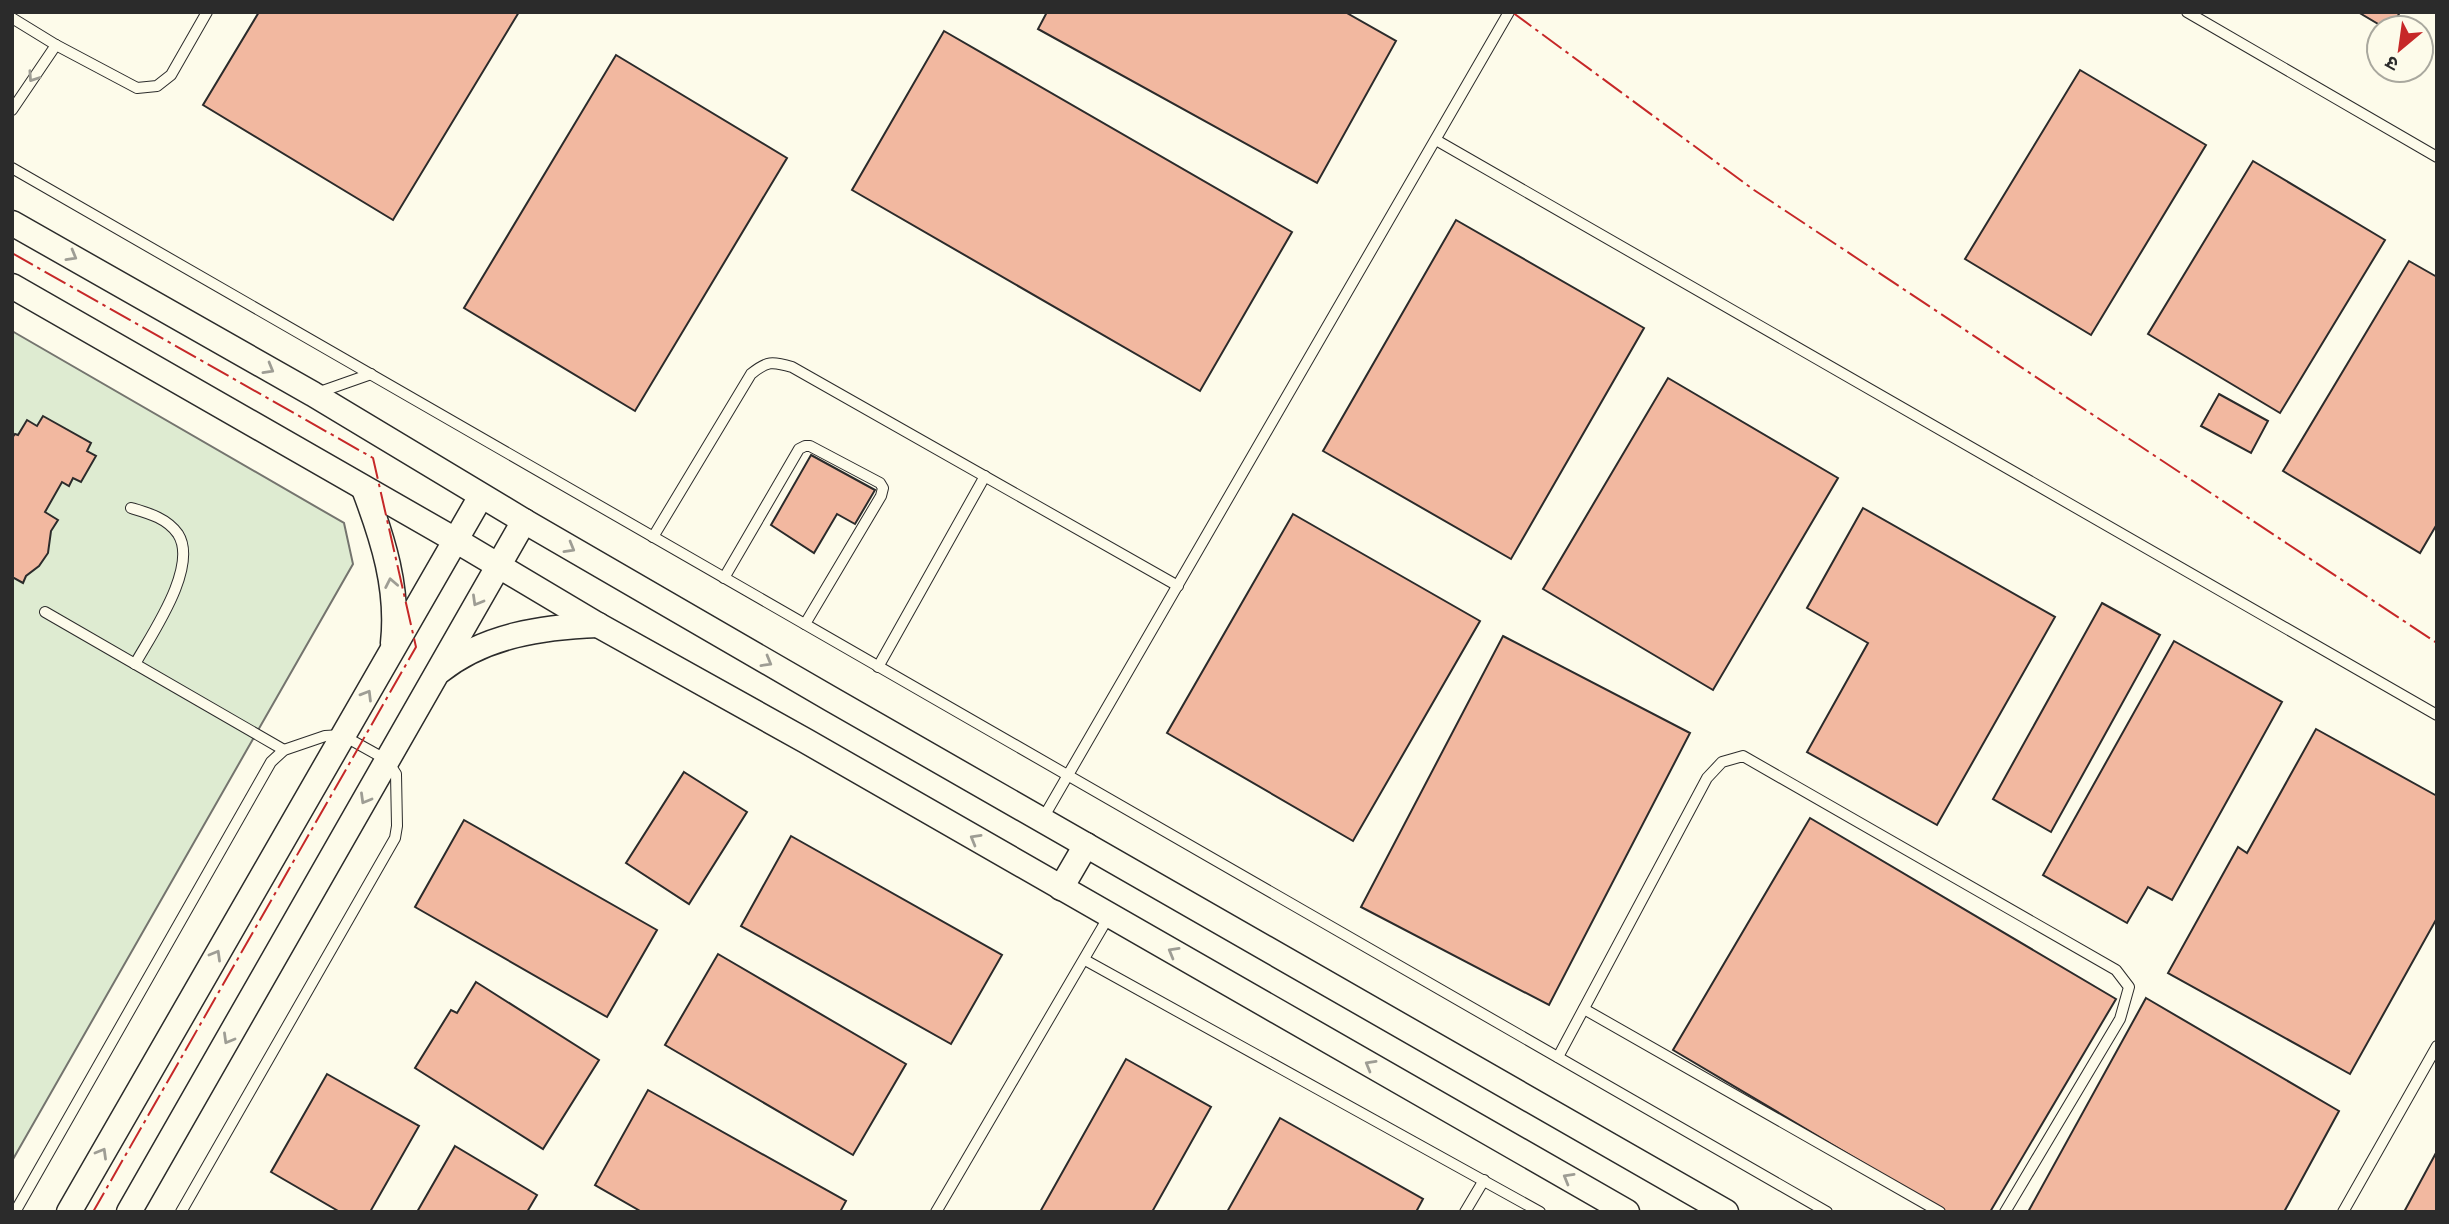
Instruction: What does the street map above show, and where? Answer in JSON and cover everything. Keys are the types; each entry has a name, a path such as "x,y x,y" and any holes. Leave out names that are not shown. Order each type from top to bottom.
{"street":[{"path":"12,223 313,394 481,496 1042,820 1727,1212"},
{"path":"12,286 457,541 598,625 1627,1212"},
{"path":"364,489 384,548 394,593 396,617 392,650"},
{"path":"69,1212 481,496"},
{"path":"129,1212 524,521"},
{"path":"434,676 454,660 491,643 542,629 598,625"},
{"path":"1061,888 1086,845"}],"lane":[{"path":"12,18 137,88 158,86 171,75 207,12"},
{"path":"1042,820 1509,12"},
{"path":"2187,12 2437,157"},
{"path":"12,110 56,45"},
{"path":"1436,140 2437,715"},
{"path":"12,169 1827,1212"},
{"path":"653,537 751,374 761,366 774,362 792,367 1178,586"},
{"path":"313,394 371,374"},
{"path":"724,578 799,449 810,446 880,484 883,488 880,496 805,624"},
{"path":"878,667 985,477"},
{"path":"131,508 167,523 178,535 183,552 175,591 135,664"},
{"path":"45,612 284,750"},
{"path":"15,1212 271,762 284,750 325,736 342,735 387,760 396,774 397,826 391,847 181,1212"},
{"path":"1558,1057 1707,778 1722,761 1743,755 2116,970 2129,987 2120,1019 2006,1212"},
{"path":"936,1212 1109,915"},
{"path":"1085,960 1540,1212"},
{"path":"1584,1009 1940,1212"},
{"path":"2343,1212 2437,1046"},
{"path":"1465,1212 1484,1180"}],"green space":[{"path":"12,331 344,523 353,564 12,1161"}],"building":[{"path":"259,12 519,12 393,220 203,105"},
{"path":"1047,12 1345,12 1396,41 1317,183 1038,29"},
{"path":"2358,12 2400,12 2365,14 2365,16"},
{"path":"944,31 1292,232 1200,391 852,190"},
{"path":"616,55 787,158 635,411 464,308"},
{"path":"2080,70 2206,145 2091,335 1965,259"},
{"path":"2253,161 2385,240 2280,413 2148,334"},
{"path":"1456,220 1644,328 1511,559 1323,451"},
{"path":"2409,261 2437,277 2437,524 2420,553 2283,471"},
{"path":"1668,378 1838,478 1713,690 1543,589"},
{"path":"2219,394 2268,421 2251,453 2201,426"},
{"path":"43,416 91,443 87,451 96,456 81,482 73,478 69,486 62,482 45,512 58,520 51,531 48,553 39,566 26,576 23,583 12,577 12,438 15,434 18,435 27,420 37,426"},
{"path":"811,455 875,490 855,524 837,514 814,553 771,525"},
{"path":"1863,508 2055,617 1937,825 1807,752 1868,643 1807,608"},
{"path":"1293,514 1480,621 1353,841 1167,733"},
{"path":"2102,603 2160,635 2051,832 1993,799"},
{"path":"1503,636 1690,733 1549,1005 1361,907"},
{"path":"2174,641 2282,702 2172,900 2148,887 2127,923 2043,875"},
{"path":"2316,729 2437,796 2437,918 2350,1074 2168,973 2238,847 2247,853"},
{"path":"684,772 747,812 689,904 626,863"},
{"path":"1810,818 2116,999 1990,1212 1946,1212 1673,1050"},
{"path":"464,820 657,930 607,1017 415,907"},
{"path":"791,836 1002,955 951,1044 741,926"},
{"path":"718,954 906,1064 853,1155 665,1045"},
{"path":"476,982 599,1060 543,1149 415,1068 451,1010 457,1013"},
{"path":"2146,998 2339,1111 2284,1212 2028,1212"},
{"path":"1126,1059 1211,1107 1152,1212 1040,1212"},
{"path":"327,1074 419,1126 370,1212 340,1212 271,1172"},
{"path":"648,1090 846,1201 840,1212 642,1212 595,1185"},
{"path":"1280,1118 1423,1199 1416,1212 1227,1212"},
{"path":"455,1146 537,1195 527,1212 417,1212"},
{"path":"2437,1151 2437,1212 2404,1212"}],"power":[{"path":"1512,12 1754,190 2437,643"},
{"path":"12,253 373,458 416,647 93,1212"}]}
